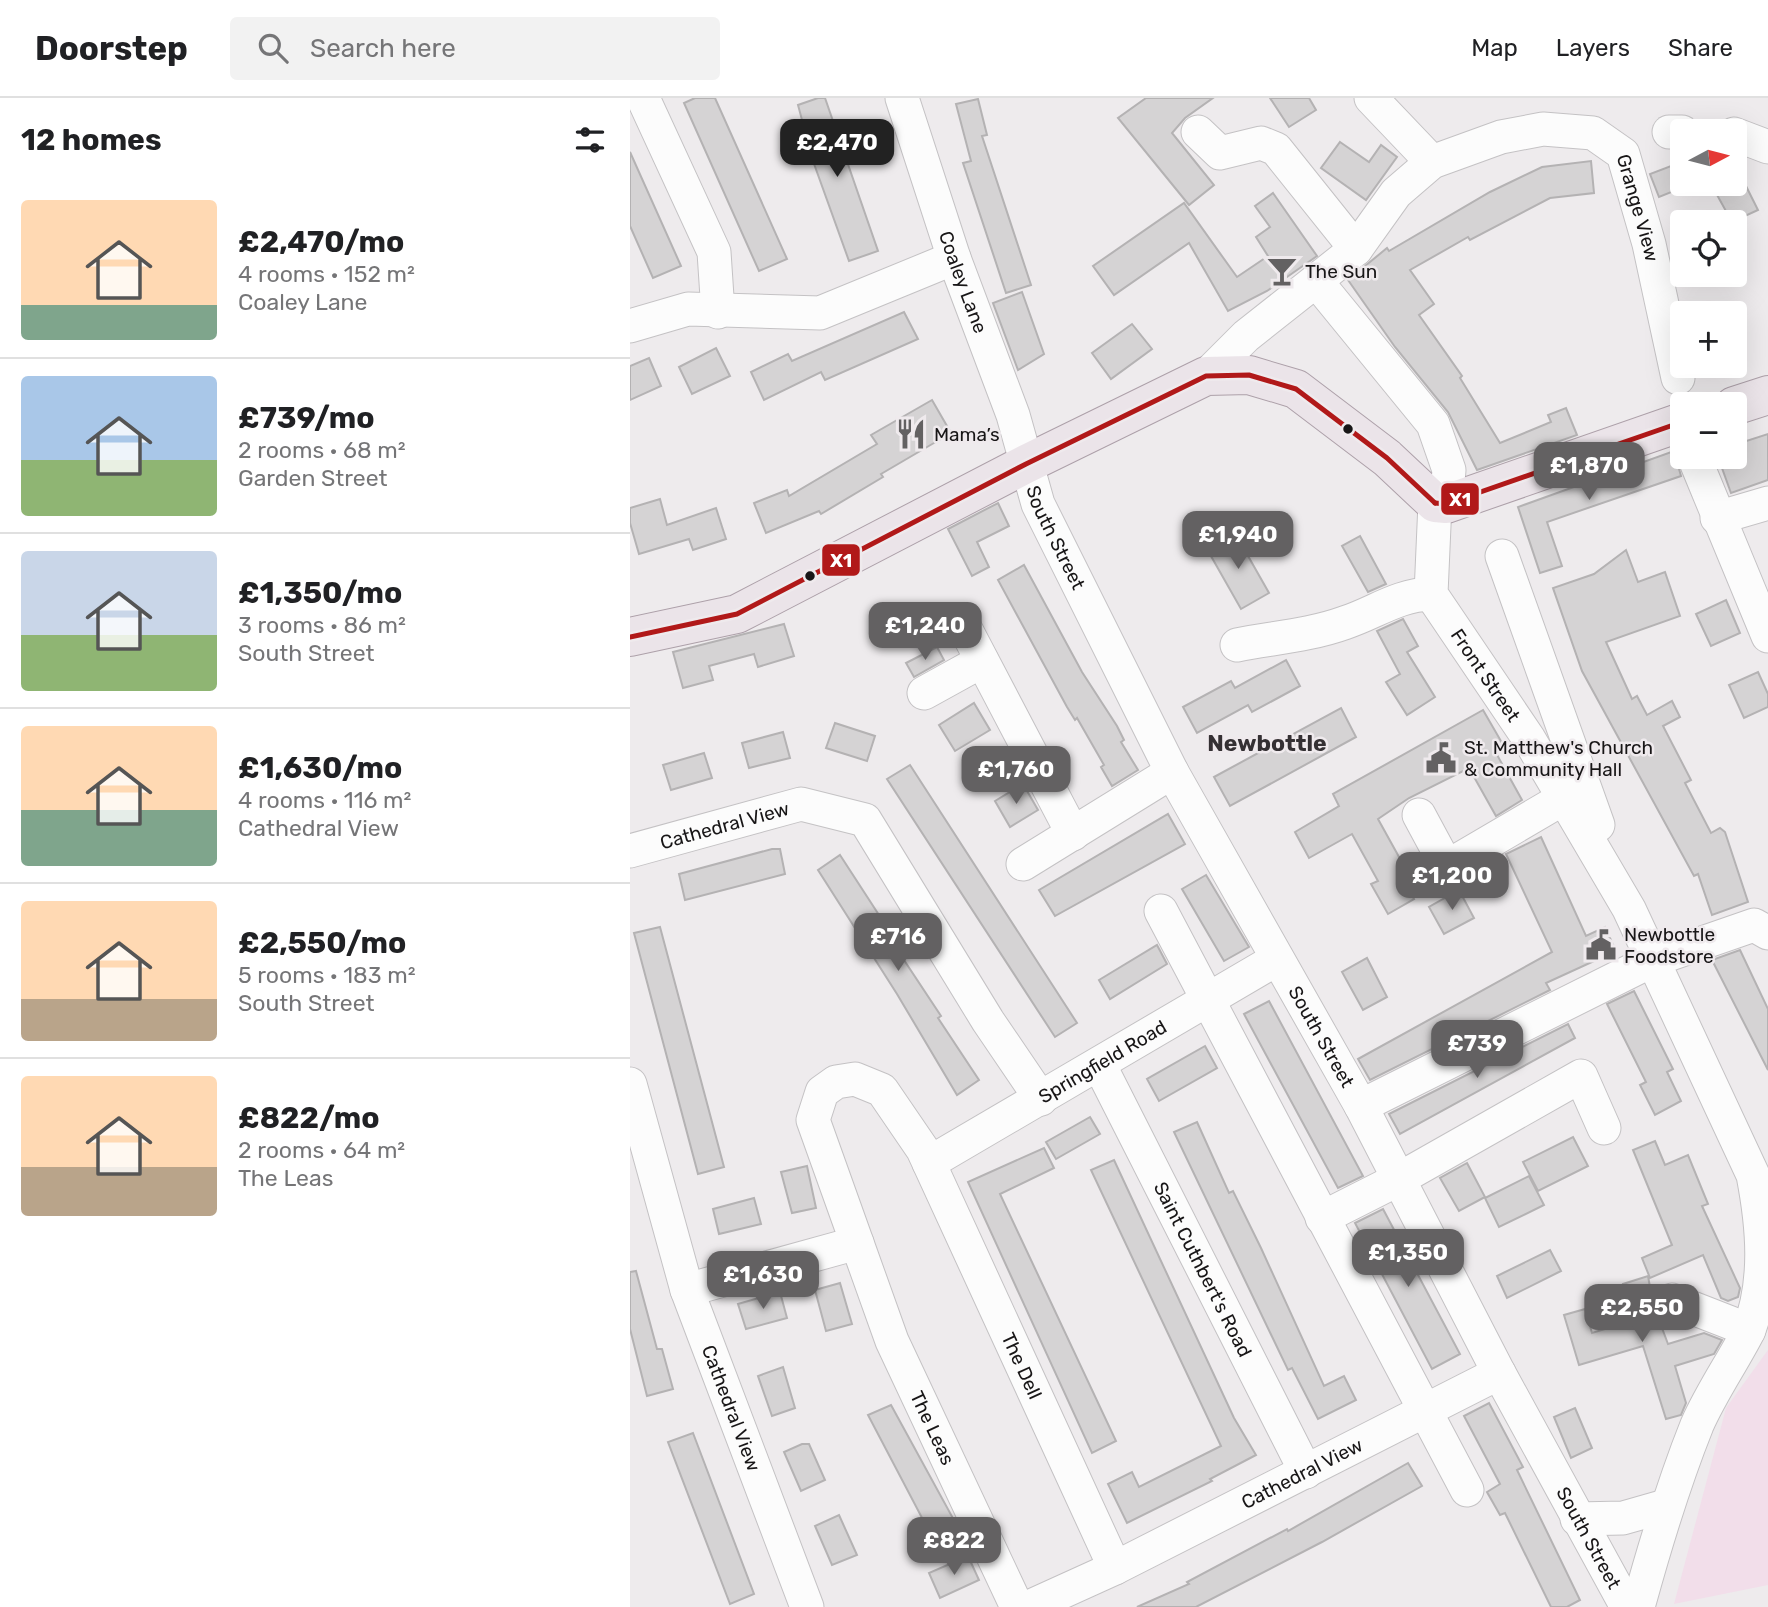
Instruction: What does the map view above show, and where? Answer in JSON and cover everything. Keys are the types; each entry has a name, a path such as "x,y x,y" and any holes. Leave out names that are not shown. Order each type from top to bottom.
{"main road":[{"path":"630,637 737,614 1026,464 1206,376 1249,375 1296,389 1441,503 1670,427"},
{"path":"1747,402 1768,395"}],"street":[{"path":"643,98 714,252 718,312"},
{"name":"Coaley Lane","path":"902,98 954,258 1013,415 1026,464"},
{"path":"1371,98 1432,162"},
{"name":"Grange View","path":"1206,376 1246,336 1317,282 1363,241 1396,193 1432,162 1501,136 1543,129 1592,133 1623,154 1649,244 1670,341"},
{"path":"1198,132 1220,153 1261,143 1276,149 1363,241"},
{"path":"1747,139 1768,147"},
{"path":"630,326 688,309 820,313 954,258"},
{"path":"1237,645 1344,623 1385,603 1412,594 1431,594 1441,503 1449,470 1433,424 1317,282"},
{"name":"South Street","path":"1026,464 1038,504 1172,772 1361,1106 1499,1373 1627,1607"},
{"path":"1699,469 1768,636"},
{"path":"1717,518 1768,503"},
{"name":"Front Street","path":"1502,556 1629,909"},
{"name":"Front Street","path":"1431,594 1529,739 1629,909 1753,1175 1766,1262 1758,1303 1749,1330 1699,1422 1665,1506 1638,1607"},
{"path":"964,626 1073,834"},
{"path":"924,693 982,661"},
{"path":"1023,864 1172,772"},
{"path":"1419,815 1436,873 1564,798"},
{"name":"Cathedral View","path":"630,851 801,804 865,820 988,1021 1041,1099"},
{"path":"1161,911 1467,1490"},
{"path":"1361,1106 1653,960 1754,925 1768,933"},
{"name":"Springfield Road","path":"929,1163 1100,1066 1278,959"},
{"name":"Saint Cuthbert's Road","path":"1100,1066 1306,1472"},
{"path":"1322,1218 1399,1179 1581,1076 1604,1128"},
{"name":"The Dell","path":"857,1243 813,1120 822,1092 836,1082 855,1079 882,1090 929,1163 1115,1568"},
{"name":"Cathedral View","path":"630,1084 687,1290 807,1607"},
{"path":"687,1290 857,1243"},
{"name":"The Leas","path":"857,1243 892,1341 1017,1607"},
{"path":"1672,1300 1749,1330"},
{"name":"Cathedral View","path":"1029,1607 1115,1568 1499,1373"},
{"path":"1577,1519 1623,1518 1665,1506"}],"shaded area":[{"path":"1768,1350 1768,1585 1674,1604 1726,1408"}],"building":[{"path":"695,98 715,98 787,259 759,271 684,103"},
{"path":"825,98 878,251 849,261 813,161 798,105"},
{"path":"1146,98 1213,98 1185,118 1172,133 1214,185 1189,205 1118,118"},
{"path":"1270,98 1309,98 1316,110 1289,127"},
{"path":"978,99 987,135 982,136 1031,285 1006,293 963,163 971,161 956,104"},
{"path":"1340,142 1369,162 1381,145 1397,157 1366,200 1321,168"},
{"path":"630,152 681,266 653,278 630,226"},
{"path":"1591,161 1594,193 1550,198 1470,240 1468,237 1410,270 1434,304 1419,315 1462,376 1460,378 1500,443 1551,422 1548,415 1566,408 1577,435 1477,470 1448,412 1395,347 1348,280 1387,248 1389,251 1490,192 1542,167"},
{"path":"1670,166 1670,193 1659,197 1650,174"},
{"path":"1747,188 1758,210 1747,215 1747,210 1725,210 1718,196 1747,196"},
{"path":"1273,193 1317,256 1267,291 1228,311 1189,243 1114,295 1093,266 1184,203 1237,277 1268,256 1256,237 1270,227 1255,206"},
{"path":"1022,292 1044,354 1018,370 993,303"},
{"path":"904,312 918,339 825,380 821,372 764,400 751,372 788,354 792,361"},
{"path":"1132,324 1152,349 1111,379 1092,353"},
{"path":"716,348 730,376 692,394 679,367"},
{"path":"649,358 661,386 630,400 630,366"},
{"path":"932,400 951,433 881,474 883,477 821,514 819,511 766,533 754,503 787,490 789,496 877,444 871,435"},
{"path":"1768,434 1768,480 1731,493 1722,469 1747,469 1747,441"},
{"path":"1670,452 1670,469 1679,469 1681,476 1547,522 1562,566 1540,573 1518,507"},
{"path":"660,499 667,525 716,508 726,539 693,550 689,539 639,554 630,523 630,508"},
{"path":"998,503 1009,526 977,542 989,567 972,576 948,529"},
{"path":"1235,533 1269,593 1241,609 1207,549"},
{"path":"1360,536 1386,584 1368,592 1342,546"},
{"path":"1626,550 1638,582 1665,572 1680,616 1606,642 1632,699 1637,696 1647,715 1672,701 1680,717 1663,726 1691,780 1685,783 1711,833 1720,828 1725,832 1748,902 1712,915 1698,874 1694,876 1582,671 1553,588 1594,574"},
{"path":"1024,565 1082,672 1117,726 1124,740 1121,742 1138,770 1112,786 1101,767 1104,765 1077,718 1075,720 1067,707 998,580"},
{"path":"1726,600 1740,633 1711,646 1696,614"},
{"path":"1403,619 1418,646 1407,652 1435,697 1407,715 1386,682 1400,674 1377,631"},
{"path":"784,624 794,656 758,667 754,654 709,666 713,680 683,688 673,652"},
{"path":"937,647 944,660 914,677 906,663"},
{"path":"1286,660 1300,686 1252,712 1248,705 1197,733 1183,707 1231,681 1235,688"},
{"path":"1758,672 1768,694 1768,707 1744,718 1729,685"},
{"path":"974,703 990,730 955,751 939,725"},
{"path":"1341,708 1356,737 1230,806 1214,777"},
{"path":"1483,710 1505,748 1496,753 1522,800 1496,816 1469,768 1409,798 1378,819 1404,866 1398,870 1414,899 1388,914 1371,884 1378,881 1352,834 1309,858 1295,832 1339,806 1333,794"},
{"path":"835,723 875,736 867,761 826,748"},
{"path":"783,732 790,758 749,768 742,743"},
{"path":"704,753 712,778 671,790 663,765"},
{"path":"910,765 1077,1023 1055,1037 887,779"},
{"path":"1023,784 1038,810 1010,827 995,801"},
{"path":"1168,814 1185,844 1055,916 1039,890"},
{"path":"1541,837 1586,936 1605,927 1616,951 1546,983 1550,990 1370,1080 1358,1059 1552,952 1506,854"},
{"path":"780,849 785,874 685,900 679,874"},
{"path":"840,855 903,952 900,954 941,1016 938,1018 979,1080 957,1095 818,870"},
{"path":"1206,875 1249,947 1224,961 1182,889"},
{"path":"1459,890 1474,918 1444,934 1429,907"},
{"path":"660,927 724,1167 698,1174 634,933"},
{"path":"1157,945 1167,964 1110,999 1099,980"},
{"path":"1740,950 1768,1009 1768,1070 1712,960"},
{"path":"1367,958 1387,997 1363,1010 1342,972"},
{"path":"1634,991 1673,1069 1667,1072 1681,1101 1655,1115 1640,1085 1646,1082 1607,1004"},
{"path":"1269,1001 1363,1176 1338,1188 1244,1014"},
{"path":"1568,1024 1575,1038 1400,1134 1389,1114"},
{"path":"1205,1046 1217,1068 1159,1101 1147,1079"},
{"path":"1090,1117 1100,1134 1056,1159 1046,1142"},
{"path":"1197,1122 1229,1193 1233,1191 1261,1248 1324,1386 1344,1376 1356,1400 1318,1419 1292,1368 1288,1370 1174,1132"},
{"path":"1573,1137 1588,1166 1538,1191 1523,1162"},
{"path":"1655,1141 1665,1165 1688,1155 1708,1204 1702,1206 1740,1288 1738,1297 1728,1301 1721,1298 1703,1255 1650,1278 1642,1258 1672,1245 1633,1150"},
{"path":"1044,1148 1054,1168 1000,1194 1116,1441 1092,1453 968,1182"},
{"path":"1114,1160 1234,1418 1256,1455 1210,1479 1212,1481 1127,1523 1108,1484 1132,1472 1139,1487 1221,1446 1091,1170"},
{"path":"1467,1163 1485,1197 1459,1211 1440,1178"},
{"path":"807,1166 816,1208 792,1213 781,1172"},
{"path":"1529,1176 1544,1205 1499,1227 1485,1198"},
{"path":"754,1198 761,1224 719,1234 713,1209"},
{"path":"1383,1209 1460,1354 1432,1369 1355,1223"},
{"path":"1550,1250 1561,1271 1507,1298 1497,1276"},
{"path":"636,1271 657,1349 662,1349 673,1389 647,1396 630,1329 630,1272"},
{"path":"1648,1276 1653,1304 1668,1344 1704,1333 1722,1340 1714,1354 1675,1366 1686,1403 1681,1415 1666,1419 1643,1346 1579,1365 1564,1315 1585,1309 1592,1333 1634,1320 1623,1284"},
{"path":"840,1283 852,1324 826,1331 815,1290"},
{"path":"780,1292 787,1318 746,1329 738,1304"},
{"path":"783,1367 795,1408 772,1416 758,1376"},
{"path":"1489,1403 1523,1467 1517,1470 1580,1600 1567,1607 1551,1607 1505,1513 1500,1515 1487,1492 1500,1484 1464,1416"},
{"path":"891,1405 955,1522 931,1535 868,1415"},
{"path":"1575,1408 1592,1448 1571,1458 1554,1417"},
{"path":"693,1433 754,1594 730,1604 668,1442"},
{"path":"802,1444 809,1444 825,1480 801,1491 784,1452"},
{"path":"1408,1463 1422,1486 1322,1542 1196,1607 1137,1607 1189,1584 1187,1582 1287,1529 1288,1531"},
{"path":"839,1515 857,1555 832,1565 815,1526"},
{"path":"968,1556 979,1580 940,1598 929,1573"}],"transit line":[{"name":"X1","path":"630,637 737,614 1026,464 1206,376 1249,375 1296,389 1387,458 1435,503"},
{"name":"X1","path":"1435,503 1446,504 1670,426"}],"place":[{"name":"The Sun","path":"1282,271"},
{"name":"Mama’s","path":"911,434"},
{"name":"St. Matthew's Church & Community Hall","path":"1441,758"},
{"name":"Newbottle Foodstore","path":"1601,945"}],"district":[{"name":"Newbottle","path":"1267,743"}]}
